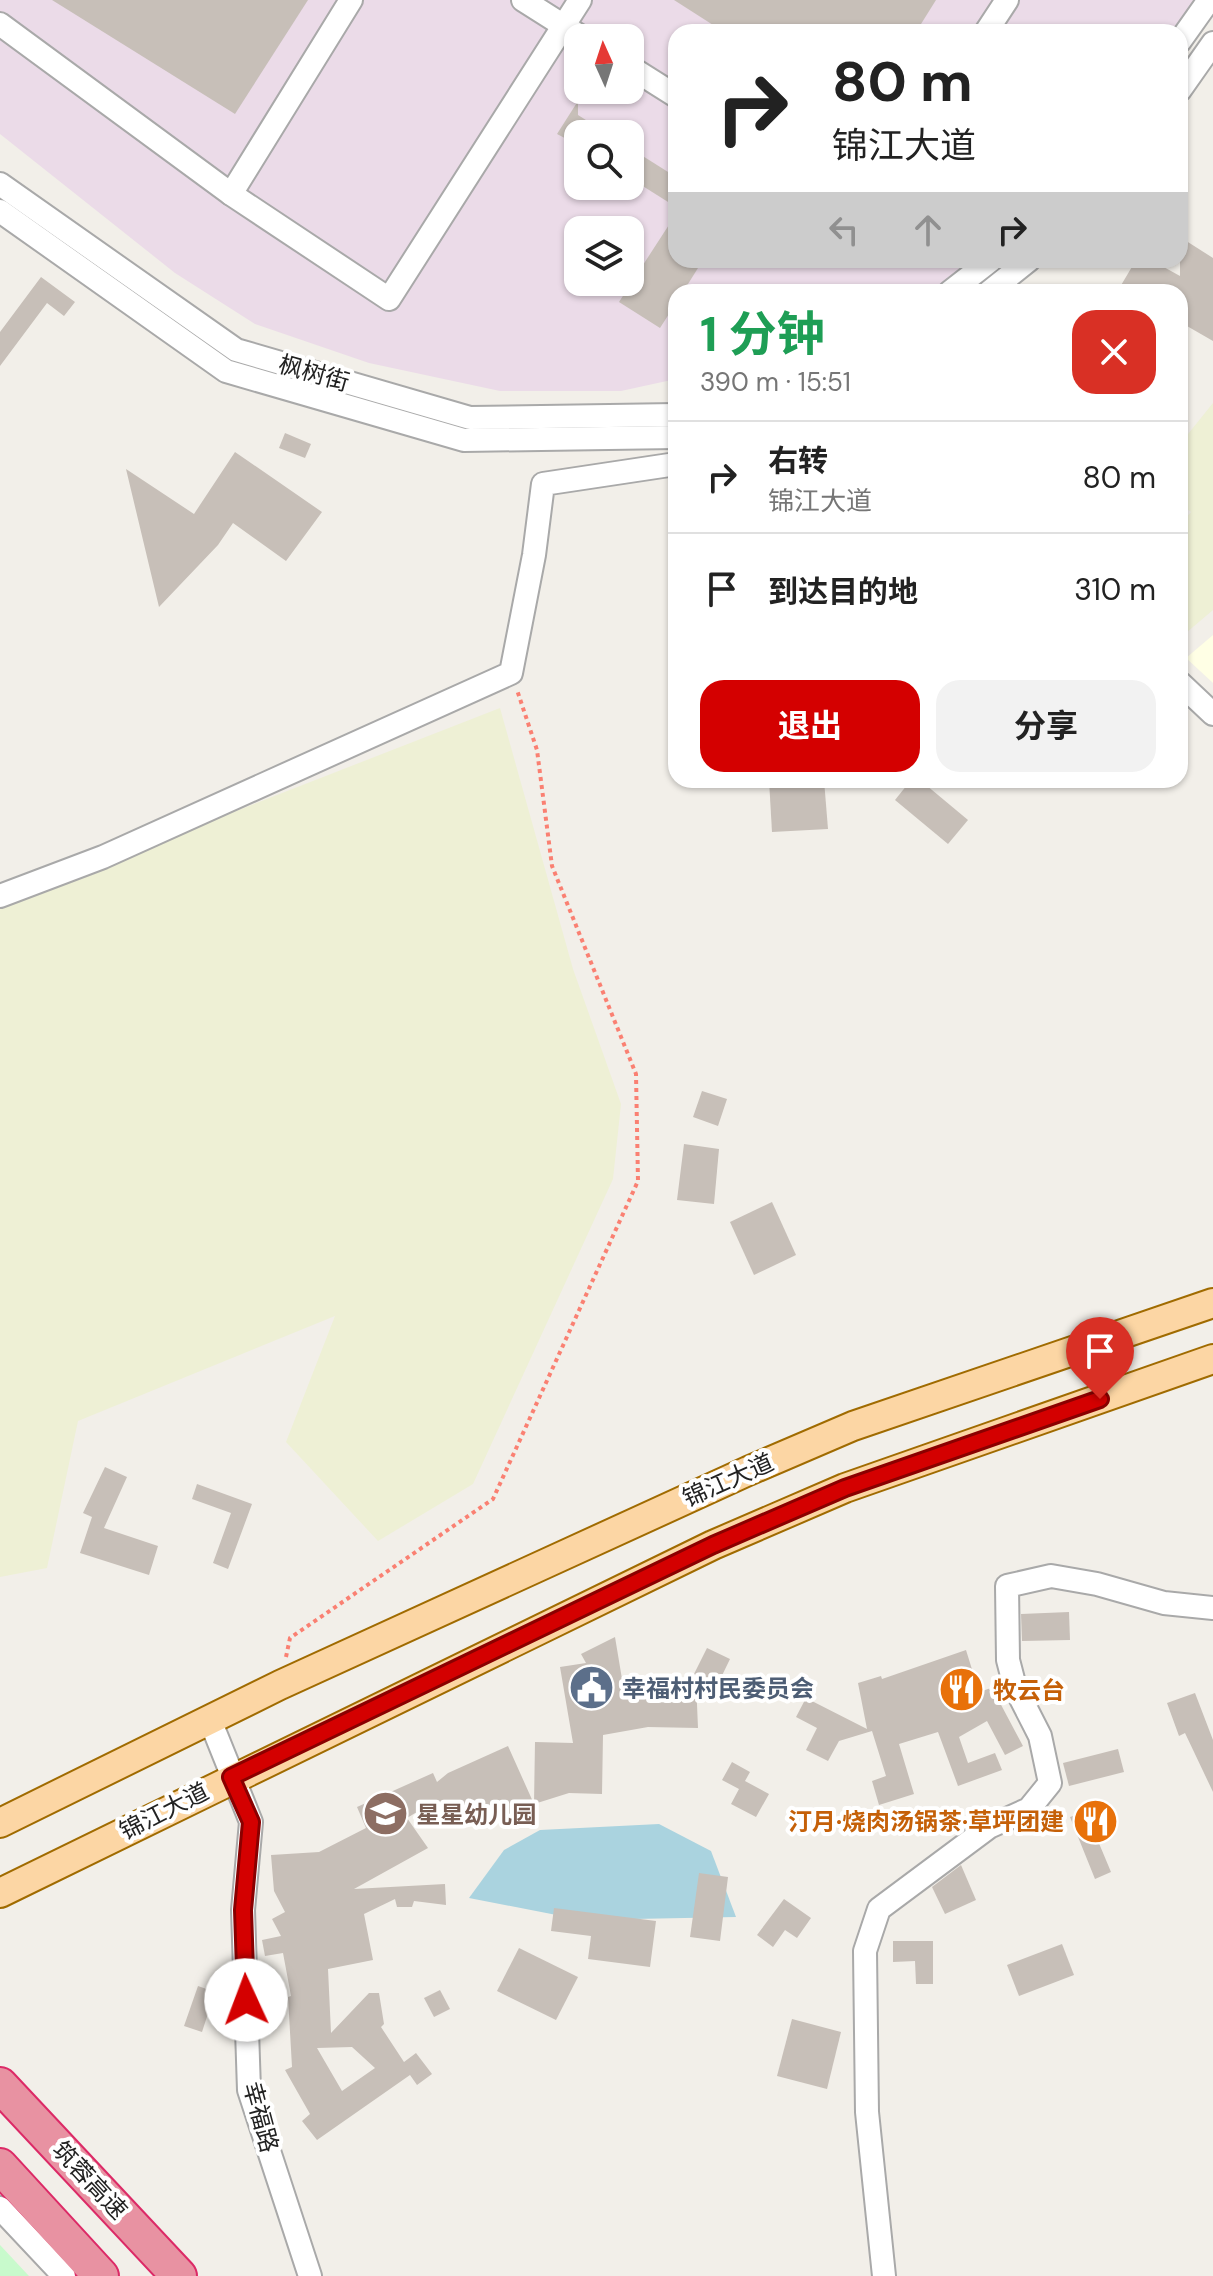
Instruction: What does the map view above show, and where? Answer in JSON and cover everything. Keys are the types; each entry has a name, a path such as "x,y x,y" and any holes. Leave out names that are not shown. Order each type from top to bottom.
{"highway":[{"name":"筑蓉高速","path":"0,2085 179,2276"},
{"path":"0,2166 101,2276"}],"main road":[{"name":"锦江大道","path":"0,1823 280,1685 734,1477 853,1426 1213,1303"},
{"name":"锦江大道","path":"0,1893 231,1777 713,1545 845,1488 1213,1359"}],"street":[{"path":"231,194 351,0"},
{"path":"523,0 564,26"},
{"path":"576,24 580,0"},
{"path":"993,24 1007,0"},
{"path":"1188,30 1209,0"},
{"path":"0,24 231,194 389,299 564,46"},
{"path":"1188,79 1213,43"},
{"path":"644,76 668,91"},
{"name":"枫树街","path":"0,184 236,350 470,418 668,415"},
{"name":"枫树街","path":"0,211 226,371 464,440 668,437"},
{"path":"960,284 981,268"},
{"path":"999,284 1019,268"},
{"path":"0,896 103,857 511,673 534,555 543,484 668,465"},
{"path":"1188,691 1213,714"},
{"path":"884,2276 867,2112 865,1951 879,1909 976,1835 1029,1809 1050,1783 1040,1736 1015,1687 1008,1660 1007,1586 1051,1576 1164,1603 1213,1608"},
{"name":"幸福路","path":"210,1720 251,1822 243,1910 249,2090 310,2276"},
{"path":"0,2208 64,2276"}],"path":[{"path":"280,1685 290,1638 493,1499 638,1181 636,1074 552,866 537,750 511,673"}],"shaded area":[{"path":"0,0 1197,0 1180,24 668,24 668,268 966,268 943,284 668,284 668,381 621,391 500,391 369,363 255,324 175,273 0,134"},
{"path":"1213,403 1213,610 1188,631 1188,516 1191,512 1188,510 1188,434"},
{"path":"1213,635 1213,683 1188,660 1188,656"},
{"path":"500,708 573,969 621,1104 613,1179 473,1484 378,1541 286,1442 335,1316 78,1421 47,1568 0,1577 0,903"}],"green space":[{"path":"0,2245 29,2276 0,2276"}],"water":[{"path":"659,1824 711,1851 736,1917 582,1920 469,1898 504,1850 540,1830"}],"building":[{"path":"52,0 308,0 235,114"},
{"path":"674,0 936,0 921,24 712,24"},
{"path":"578,104 578,115 586,120 566,120"},
{"path":"564,123 564,138 557,134"},
{"path":"644,157 668,172 668,202 644,187"},
{"path":"668,226 668,268 698,268 688,284 668,284 668,316 660,328 619,302 623,296 644,296 644,263"},
{"path":"1188,242 1213,258 1213,341 1188,327 1188,284 1122,284 1131,268 1166,268 1180,276 1180,268 1188,268"},
{"path":"41,277 75,302 64,316 47,303 0,366 0,332"},
{"path":"285,433 311,444 305,458 279,448"},
{"path":"235,452 322,512 286,561 233,523 218,545 159,607 126,469 194,514"},
{"path":"769,788 825,788 828,829 772,832"},
{"path":"905,788 930,788 968,820 948,844 895,800"},
{"path":"702,1091 727,1099 718,1126 693,1117"},
{"path":"684,1144 719,1149 714,1204 677,1200"},
{"path":"772,1202 796,1255 754,1275 730,1222"},
{"path":"105,1467 127,1477 104,1528 158,1546 149,1575 80,1553 92,1517 83,1513"},
{"path":"197,1484 252,1504 228,1569 213,1563 231,1513 192,1499"},
{"path":"1069,1612 1070,1640 1022,1641 1021,1614"},
{"path":"615,1637 625,1697 683,1696 707,1648 730,1659 715,1690 696,1681 698,1728 648,1727 603,1735 602,1794 569,1793 534,1804 535,1742 573,1743 560,1667 586,1663 581,1654"},
{"path":"966,1650 979,1692 1000,1685 1006,1699 999,1701 1023,1746 1005,1755 987,1721 959,1737 968,1763 995,1753 1002,1770 958,1786 938,1732 899,1744 914,1794 879,1805 872,1781 886,1776 872,1731 839,1741 828,1761 806,1750 817,1728 796,1717 806,1698 867,1729 858,1683 881,1676 882,1679"},
{"path":"1195,1693 1213,1740 1213,1792 1185,1733 1179,1736 1167,1703"},
{"path":"508,1746 534,1804 489,1827 477,1802 452,1821 435,1801 407,1818 428,1848 354,1889 445,1884 446,1905 414,1901 412,1907 397,1907 395,1899 364,1914 373,1960 328,1969 331,2033 369,1993 379,1993 384,2024 381,2027 404,2062 416,2053 432,2074 417,2085 410,2075 317,2140 302,2121 310,2114 285,2070 292,2067 288,1997 291,1996 283,1953 265,1956 262,1940 281,1936 272,1919 285,1912 274,1891 271,1855 319,1852 366,1828 357,1807 433,1773 437,1782 448,1773","holes":["352,2047 375,2068 342,2091 317,2048"]},
{"path":"1118,1749 1124,1772 1069,1786 1063,1763"},
{"path":"732,1762 750,1772 745,1781 769,1794 756,1817 731,1804 739,1789 722,1780"},
{"path":"1102,1807 1108,1825 1093,1829 1111,1872 1095,1879 1070,1817"},
{"path":"961,1865 976,1900 945,1914 932,1887"},
{"path":"699,1873 728,1877 720,1941 690,1937"},
{"path":"784,1899 811,1918 797,1938 785,1930 773,1947 757,1935"},
{"path":"554,1908 656,1921 650,1967 588,1959 591,1936 551,1931"},
{"path":"893,1941 933,1941 933,1984 916,1984 915,1961 893,1962"},
{"path":"1062,1944 1074,1975 1019,1996 1007,1965"},
{"path":"519,1948 578,1977 556,2020 497,1991"},
{"path":"198,1986 215,1992 202,2032 184,2026"},
{"path":"440,1990 450,2009 434,2017 424,1998"},
{"path":"792,2019 841,2032 827,2089 777,2076"}],"place":[{"name":"幸福村村民委员会","path":"591,1688"},
{"name":"牧云台","path":"962,1690"},
{"name":"星星幼儿园","path":"385,1814"},
{"name":"汀月·烧肉汤锅茶·草坪团建","path":"1095,1821"}],"route":[{"path":"246,2000 243,1910 251,1822 231,1777 713,1545 845,1488 1100,1399"}]}
